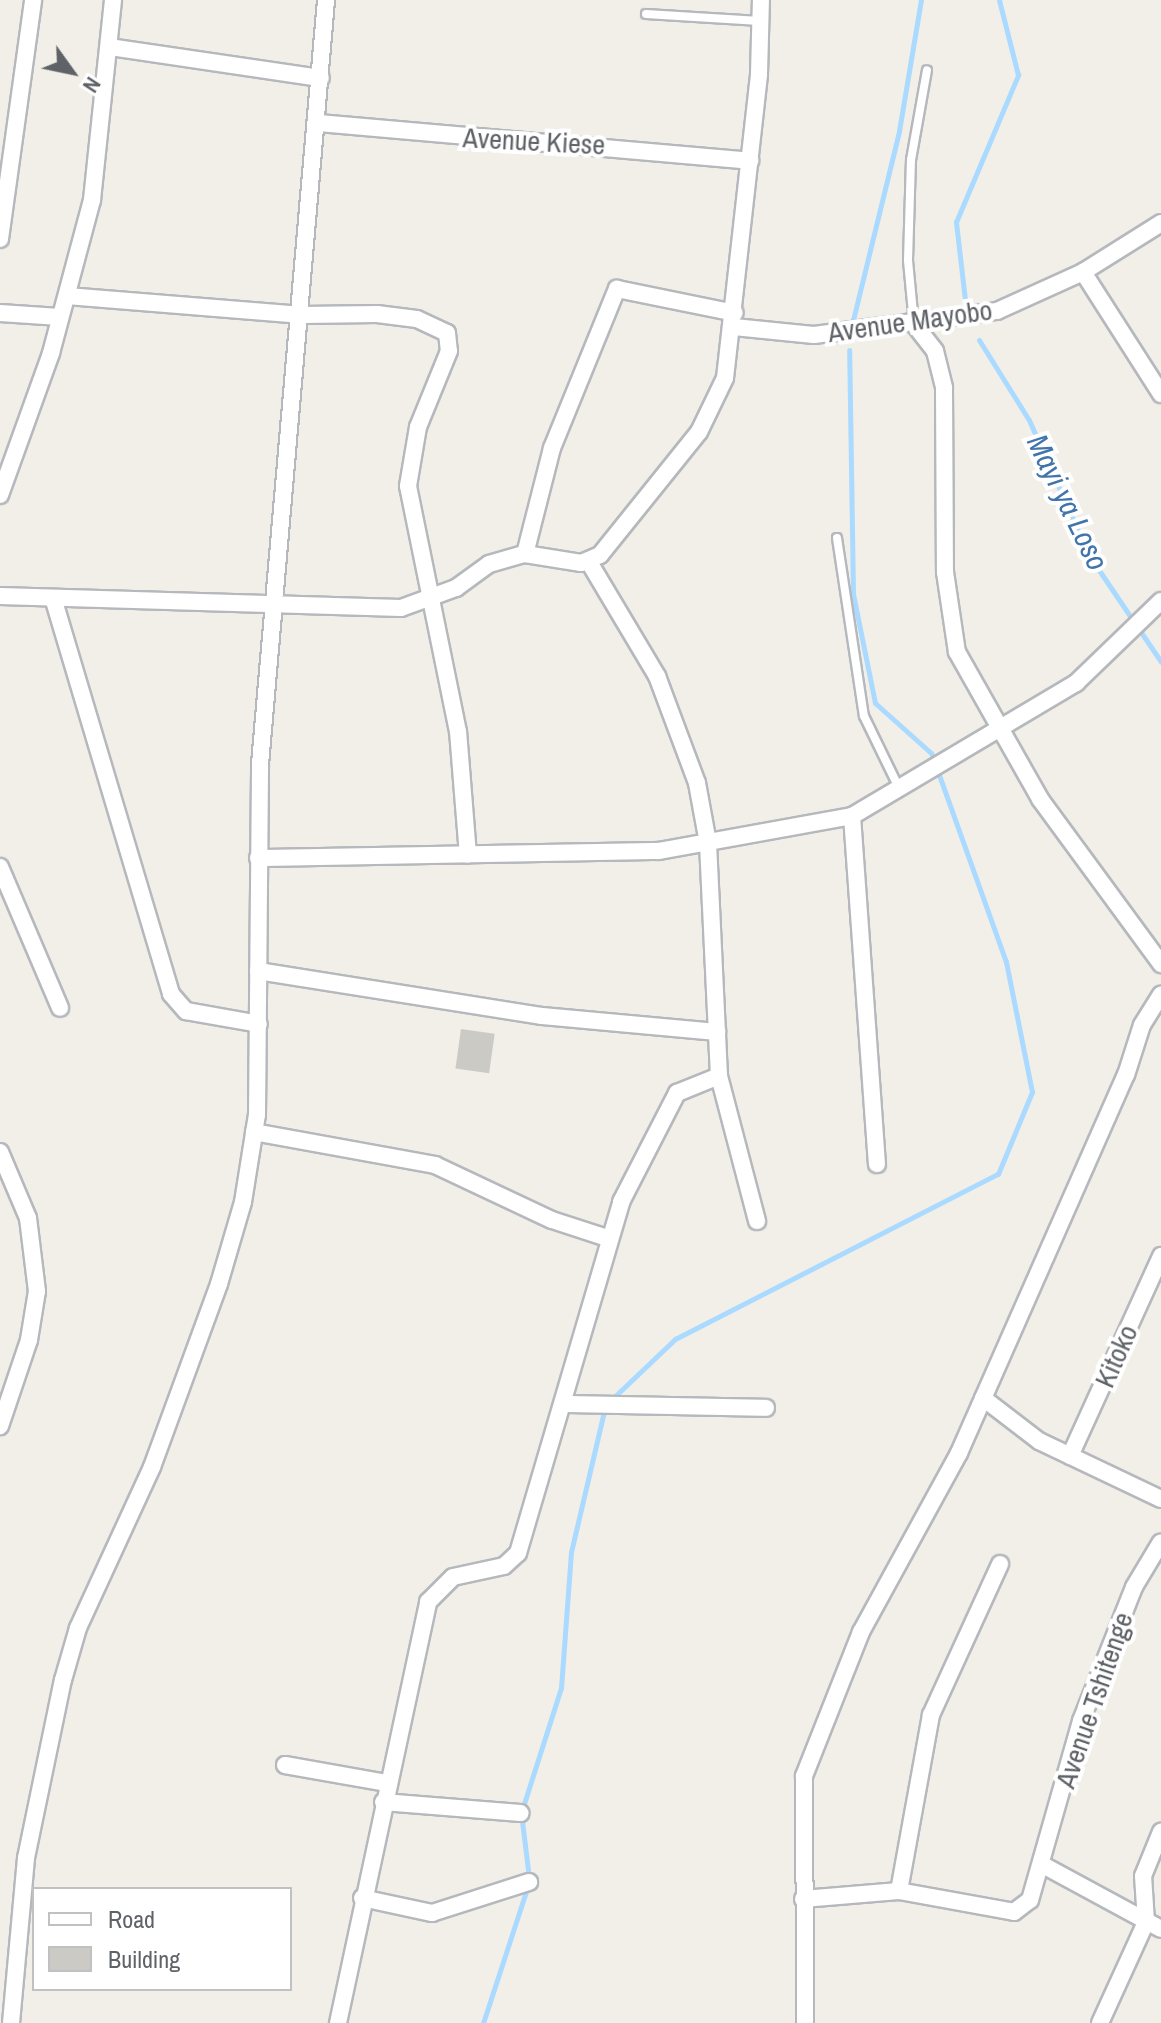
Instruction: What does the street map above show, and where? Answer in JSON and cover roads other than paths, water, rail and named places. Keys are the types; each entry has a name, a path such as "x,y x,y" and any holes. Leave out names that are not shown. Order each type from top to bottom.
{"street":[{"path":"0,239 33,0"},
{"path":"0,495 67,296 92,200 113,0"},
{"path":"11,2023 26,1858 70,1653 152,1467 219,1284 243,1202 254,1132 259,1024 258,858 275,606 302,315 326,0"},
{"path":"589,562 699,432 725,378 750,161 761,0"},
{"path":"110,47 321,78"},
{"name":"Avenue Kiese","path":"318,123 657,148 750,161"},
{"name":"Avenue Mayobo","path":"525,554 552,448 617,289 734,320 814,335 914,324 997,311 1083,272 1161,223"},
{"path":"1083,272 1161,394"},
{"path":"67,296 302,315 417,319 440,328 451,342 408,471 411,520 458,731 468,855"},
{"path":"0,313 60,317"},
{"path":"914,324 935,351 944,388 945,572 957,652 1040,799 1161,964"},
{"path":"0,596 54,601 401,608 430,600 489,564 525,554 589,562"},
{"path":"589,562 657,676 682,732 708,843 719,1076 757,1221"},
{"path":"54,601 171,994 186,1011 259,1024"},
{"path":"258,858 659,851 852,816 1002,731 1076,683 1152,616 1161,601"},
{"path":"852,816 877,1164"},
{"path":"0,867 60,1008"},
{"path":"258,971 542,1016 717,1032"},
{"path":"805,2023 804,1776 861,1632 983,1398 1126,1075 1142,1025 1161,995"},
{"path":"338,2023 362,1898 428,1602 453,1577 504,1566 518,1553 610,1239 644,1149 677,1093 719,1076"},
{"path":"254,1132 435,1165 575,1230 610,1239"},
{"path":"0,1152 28,1218 37,1291 29,1340 0,1426"},
{"name":"Kitoko","path":"1070,1456 1161,1256"},
{"path":"983,1398 1039,1441 1161,1499"},
{"path":"563,1404 766,1408"},
{"name":"Avenue Tshitenge","path":"899,1891 1014,1912 1030,1900 1081,1721 1134,1587 1161,1542"},
{"path":"803,1899 899,1891 931,1715 1000,1564"},
{"path":"285,1765 387,1783"},
{"path":"383,1802 521,1813"},
{"path":"1100,2023 1154,1926 1143,1876 1161,1832"},
{"path":"1041,1864 1154,1926"},
{"path":"362,1898 432,1913 529,1882"}],"lane":[{"path":"646,14 761,21"},
{"path":"914,324 908,260 911,160 927,70"},
{"path":"837,538 864,716 900,790"}],"waterway":[{"path":"853,320 899,131 921,0"},
{"name":"Mayi ya Loso","path":"965,300 956,222 1018,75 999,0"},
{"name":"Mayi ya Loso","path":"979,340 1029,420 1088,554 1161,662"},
{"path":"612,1399 675,1339 998,1174 1032,1092 1006,962 931,753 875,703 853,594 849,350"},
{"path":"529,1878 521,1813 561,1688 571,1552 605,1407"},
{"path":"483,2023 527,1888"}]}
